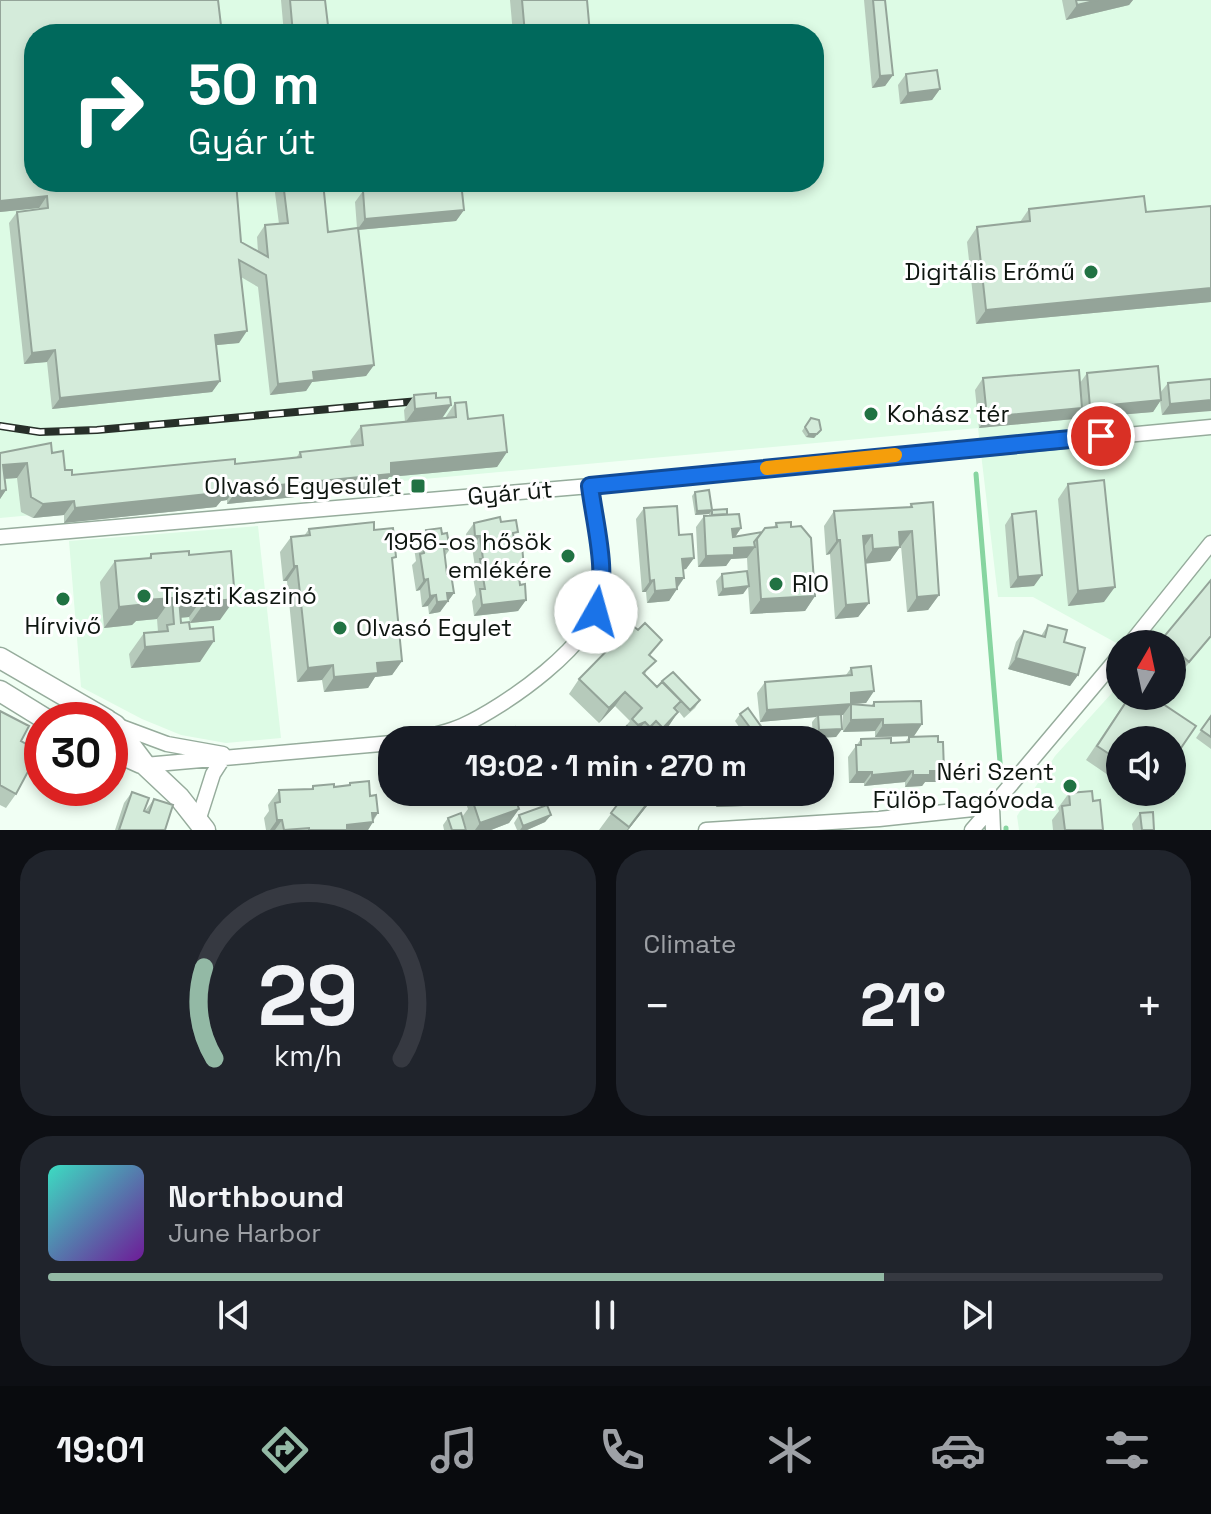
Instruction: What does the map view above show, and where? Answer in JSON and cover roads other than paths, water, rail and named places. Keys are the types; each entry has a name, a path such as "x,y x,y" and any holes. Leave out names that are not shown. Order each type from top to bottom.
{"main road":[{"path":"0,658 76,702"},
{"path":"0,691 24,706"},
{"path":"128,744 201,825"},
{"path":"128,757 145,765"}],"street":[{"name":"Gyár út","path":"0,537 1207,429"},
{"path":"463,726 492,711 539,677 580,639 596,612 601,597 601,568 590,486"},
{"path":"1141,630 1211,543"},
{"path":"972,830 1106,672"},
{"path":"128,729 167,744 239,757"},
{"path":"145,765 378,744"},
{"path":"201,825 213,774 222,760"},
{"path":"706,830 879,819 992,807"},
{"path":"992,807 993,830"}],"waterway":[{"path":"976,474 1001,774"}],"railway":[{"path":"0,426 40,432 97,430 430,400"}],"place":[{"name":"Digitális Erőmű","path":"1091,272"},
{"name":"Kohász tér","path":"871,414"},
{"name":"Olvasó Egyesület","path":"418,486"},
{"name":"1956-os hősök emlékére","path":"568,556"},
{"name":"RIO","path":"776,584"},
{"name":"Tiszti Kaszinó","path":"144,596"},
{"name":"Hírvivő","path":"63,599"},
{"name":"Olvasó Egylet","path":"340,628"},
{"name":"Néri Szent Fülöp Tagóvoda","path":"1070,786"}]}
